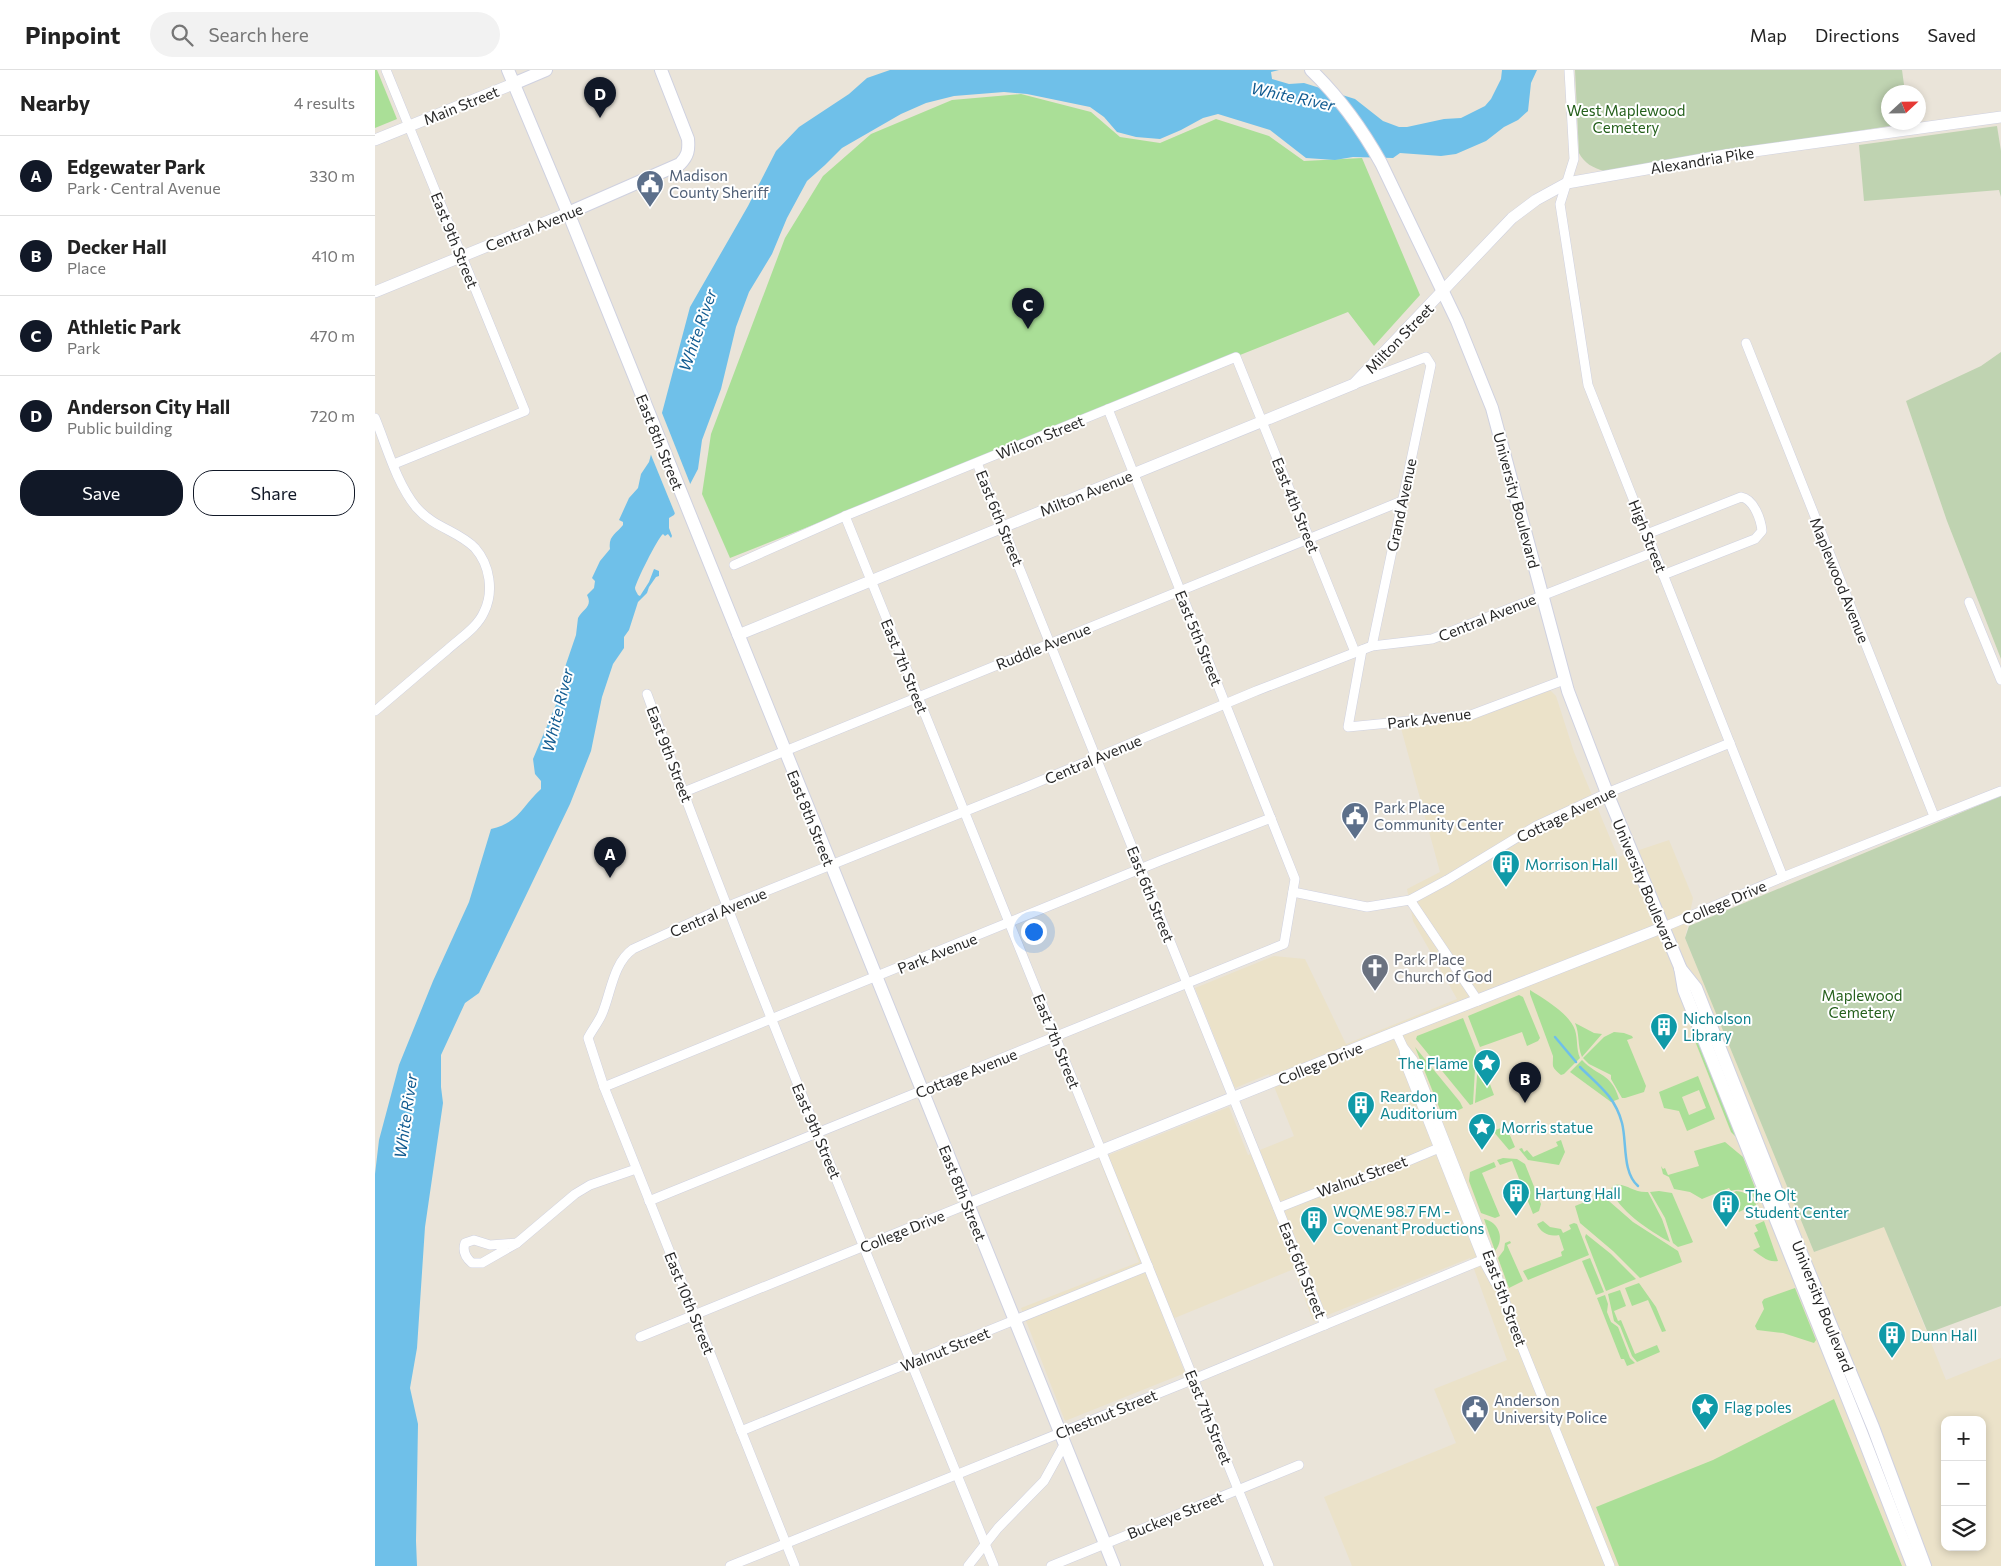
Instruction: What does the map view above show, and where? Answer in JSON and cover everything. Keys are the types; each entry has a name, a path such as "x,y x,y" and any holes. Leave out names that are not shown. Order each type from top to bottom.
{"main road":[{"name":"East 8th Street","path":"508,70 570,217 1114,1566"},
{"name":"Main Street","path":"513,84 546,70"},
{"name":"Central Avenue","path":"570,217 680,164 688,154 688,139 661,70"},
{"name":"University Boulevard","path":"1311,70 1335,95 1368,140 1390,181 1443,292 1492,408 1564,680 1607,793 1680,967 1696,988 1702,1018 1802,1270 1913,1566"},
{"name":"University Boulevard","path":"1802,1270 1873,1427 1925,1566"}],"street":[{"name":"East 9th Street","path":"386,70 525,411 394,464"},
{"name":"High Street","path":"1569,70 1574,159 1560,204 1588,386 1783,877"},
{"name":"Main Street","path":"375,140 513,84"},
{"name":"Alexandria Pike","path":"1443,292 1513,218 1536,200 1567,183 1726,155 2001,117"},
{"name":"Central Avenue","path":"378,292 462,256 570,217"},
{"name":"Milton Street","path":"1354,384 1443,292"},
{"name":"Maplewood Avenue","path":"1746,343 1933,816"},
{"name":"Wilcon Street","path":"734,565 845,516 1236,357"},
{"name":"East 4th Street","path":"1236,357 1309,539 1358,651"},
{"name":"Milton Avenue","path":"738,635 1354,384 1426,357 1431,364"},
{"name":"Grand Avenue","path":"1372,646 1431,364"},
{"name":"East 5th Street","path":"1108,410 1295,879 1284,944"},
{"path":"375,418 403,486 417,508 430,520 468,542 481,557 488,573 489,596 484,613 476,624 375,711"},
{"name":"East 6th Street","path":"977,463 1325,1325"},
{"path":"1647,534 1741,497 1745,497 1752,504 1762,526 1760,536 1755,539 1663,575"},
{"name":"Ruddle Avenue","path":"684,792 1402,501"},
{"name":"East 7th Street","path":"845,516 1269,1566"},
{"name":"Central Avenue","path":"588,1038 601,1016 619,964 626,953 633,949 830,865 1358,651 1372,646 1432,639 1654,552"},
{"path":"1969,602 2001,680"},
{"name":"Park Avenue","path":"1358,651 1348,727 1471,715 1564,680"},
{"name":"East 9th Street","path":"647,694 794,1077 865,1246 910,1363 994,1566"},
{"name":"Cottage Avenue","path":"1293,892 1367,907 1410,900 1536,826 1607,793 1730,743"},
{"name":"College Drive","path":"640,1337 1396,1032 1664,927 1933,816 2001,792"},
{"name":"Park Avenue","path":"603,1088 1271,818"},
{"path":"1410,900 1478,1001"},
{"name":"Cottage Avenue","path":"649,1202 1284,944"},
{"name":"East 5th Street","path":"1396,1032 1403,1047 1413,1060 1443,1147 1494,1266 1510,1317 1610,1566"},
{"name":"East 10th Street","path":"588,1038 603,1088 795,1566"},
{"name":"Walnut Street","path":"1278,1208 1326,1189 1332,1190 1443,1147"},
{"path":"517,1243 490,1245 474,1240 465,1243 463,1249 467,1259 472,1264 482,1263 517,1243 575,1194 590,1185 636,1169"},
{"name":"Chestnut Street","path":"730,1566 957,1474 1062,1439 1193,1379 1482,1260"},
{"name":"Walnut Street","path":"741,1431 1148,1266"},
{"path":"968,1566 998,1528 1044,1481 1062,1439"},
{"name":"Buckeye Street","path":"1051,1566 1299,1465"}],"shaded area":[{"path":"1550,690 1556,696 1574,752 1618,857 1669,840 1693,898 1685,938 1814,1252 1884,1226 1946,1380 2001,1358 2001,1566 1352,1566 1324,1497 1456,1443 1434,1389 1507,1360 1470,1258 1313,1321 1294,1269 1165,1322 1185,1373 1065,1421 1021,1308 1139,1262 1099,1159 1229,1107 1248,1155 1294,1136 1269,1074 1235,1088 1195,988 1274,956 1305,959 1346,1044 1457,999 1413,921 1407,889 1440,872 1401,728 1473,719"}],"green space":[{"path":"375,70 377,70 397,119 375,128"},
{"name":"West Maplewood Cemetery","path":"1575,70 1902,70 1904,85 1881,85 1881,127 1604,171 1589,165 1579,153"},
{"path":"1021,94 1091,112 1120,137 1160,143 1216,119 1269,136 1304,161 1362,158 1420,295 1374,346 1348,312 730,558 702,494 711,434 785,238 823,176 871,134 952,100"},
{"path":"1997,126 2001,151 2001,197 1999,190 1864,201 1859,145"},
{"path":"2001,352 2001,659 1947,521 1906,401 1981,366"},
{"name":"Maplewood Cemetery","path":"2001,796 2001,1306 1928,1333 1884,1227 1814,1252 1685,938 1689,926"},
{"path":"1530,990 1549,1002 1568,1018 1575,1030 1580,1058 1564,1074 1561,1075 1553,1067 1553,1056"},
{"path":"1519,995 1523,997 1540,1038 1538,1041 1527,1046 1522,1032 1480,1047 1468,1016"},
{"path":"1463,1018 1476,1051 1473,1104 1470,1105 1416,1039 1417,1036"},
{"path":"1575,1023 1594,1033 1602,1034 1582,1057 1579,1049"},
{"path":"1695,1030 1737,1138 1731,1132 1695,1041 1693,1035"},
{"path":"1614,1032 1624,1033 1633,1038 1627,1040 1646,1086 1644,1092 1622,1098 1611,1079 1611,1075 1589,1064 1583,1058 1604,1037"},
{"path":"1415,1047 1460,1102 1463,1108 1443,1117"},
{"path":"1481,1060 1494,1095 1475,1103 1478,1062"},
{"path":"1582,1060 1608,1079 1616,1090 1619,1099 1611,1102 1570,1072"},
{"path":"1698,1076 1715,1119 1687,1131 1679,1111 1664,1108 1659,1092","holes":["1699,1090 1706,1108 1689,1115 1682,1097"]},
{"path":"1506,1126 1515,1147 1509,1150 1493,1131"},
{"path":"1561,1140 1565,1152 1559,1165 1528,1160 1519,1149 1522,1148 1524,1152 1527,1150 1533,1157 1558,1146 1556,1142"},
{"path":"1725,1142 1743,1157 1759,1198 1758,1204 1747,1192 1743,1190 1731,1191 1729,1188 1702,1199 1690,1192 1674,1189 1669,1177 1663,1174 1661,1166 1663,1169 1665,1168 1668,1175 1699,1166 1694,1151"},
{"path":"1503,1158 1517,1159 1525,1164 1541,1204 1539,1211 1533,1214 1512,1161 1500,1165 1497,1160"},
{"path":"1494,1162 1496,1167 1482,1173 1500,1216 1495,1218 1481,1213 1469,1181 1470,1172"},
{"path":"1615,1185 1623,1185 1638,1191 1648,1192 1662,1219 1670,1242 1644,1226 1627,1212 1614,1196 1611,1188"},
{"path":"1736,1191 1751,1197 1759,1212 1748,1216 1745,1209 1739,1212 1731,1194"},
{"path":"1650,1192 1672,1193 1693,1242 1678,1247 1673,1243 1665,1218"},
{"path":"1602,1195 1633,1222 1678,1251 1682,1262 1640,1278 1613,1251 1580,1223 1575,1206"},
{"path":"1484,1219 1497,1227 1499,1232 1500,1241 1495,1251"},
{"path":"1543,1221 1550,1227 1561,1229 1563,1233 1571,1229 1569,1225 1577,1224 1589,1255 1528,1280 1523,1271 1562,1256 1561,1252 1564,1250 1559,1235 1549,1235 1539,1227 1537,1224"},
{"path":"1764,1221 1778,1261 1768,1260 1753,1250 1760,1247 1754,1233 1758,1231 1755,1225"},
{"path":"1586,1234 1611,1254 1636,1279 1606,1291 1585,1237"},
{"path":"1510,1241 1511,1243 1507,1245 1523,1281 1509,1288 1498,1258 1504,1250 1505,1243"},
{"path":"1590,1258 1604,1292 1596,1295 1582,1261"},
{"path":"1639,1283 1656,1307 1666,1331 1662,1332 1648,1300 1632,1306 1625,1288"},
{"path":"1795,1288 1816,1340 1814,1343 1783,1333 1757,1330 1755,1326 1764,1309 1762,1302 1764,1299"},
{"path":"1620,1290 1626,1306 1614,1311 1618,1321 1621,1320 1635,1354 1657,1345 1660,1352 1637,1362 1632,1356 1620,1326 1614,1321 1608,1294"},
{"path":"1605,1295 1608,1304 1607,1312 1611,1322 1618,1327 1630,1358 1635,1363 1627,1366 1624,1359 1621,1359 1597,1298"},
{"path":"1834,1399 1902,1566 1619,1566 1596,1507 1713,1460"}],"water":[{"name":"White River","path":"890,70 1279,70 1271,72 1272,79 1289,84 1304,83 1355,99 1383,121 1399,127 1407,127 1444,119 1461,118 1485,106 1491,99 1501,79 1502,70 1537,70 1531,83 1528,111 1518,120 1504,127 1486,141 1456,154 1441,156 1400,153 1393,158 1353,157 1335,160 1306,158 1270,130 1218,114 1203,118 1160,139 1136,137 1117,132 1104,117 1090,107 1027,94 1004,92 954,96 926,103 901,114 842,148 807,181 787,218 772,254 749,292 736,327 721,389 702,440 698,469 674,515 669,518 669,528 672,536 671,538 668,534 665,536 663,534 660,538 636,584 635,590 640,596 649,582 654,569 659,571 659,576 656,577 647,593 638,602 629,630 624,637 624,648 613,664 602,697 591,751 570,804 479,993 465,1003 441,1055 443,1103 425,1227 417,1348 410,1388 418,1424 417,1566 375,1566 375,1174 379,1140 399,1065 433,981 469,902 491,829 508,823 541,789 541,781 535,774 533,759 563,688 563,673 576,635 578,618 588,605 589,599 587,595 594,588 595,581 592,578 600,561 610,549 611,538 623,525 623,522 619,520 629,498 638,488 641,474 649,462 690,307 748,206 776,151 799,127 849,94 867,78"}],"pier":[{"path":"660,408 691,486 676,516 649,450"}],"waterway":[{"path":"1555,1037 1576,1062"},
{"path":"1580,1067 1615,1105 1622,1123 1629,1173 1638,1186"}],"place":[{"name":"Anderson City Hall","path":"600,118"},
{"name":"Madison County Sheriff","path":"650,208"},
{"name":"Athletic Park","path":"1028,329"},
{"name":"Park Place Community Center","path":"1355,840"},
{"name":"Edgewater Park","path":"610,878"},
{"name":"Morrison Hall","path":"1506,888"},
{"name":"Park Place Church of God","path":"1375,992"},
{"name":"Nicholson Library","path":"1664,1051"},
{"name":"The Flame","path":"1487,1087"},
{"name":"Decker Hall","path":"1525,1103"},
{"name":"Reardon Auditorium","path":"1361,1129"},
{"name":"Morris statue","path":"1482,1151"},
{"name":"Hartung Hall","path":"1516,1217"},
{"name":"The Olt Student Center","path":"1726,1228"},
{"name":"WQME 98.7 FM - Covenant Productions","path":"1314,1244"},
{"name":"Dunn Hall","path":"1892,1359"},
{"name":"Flag poles","path":"1705,1431"},
{"name":"Anderson University Police","path":"1475,1433"}]}
